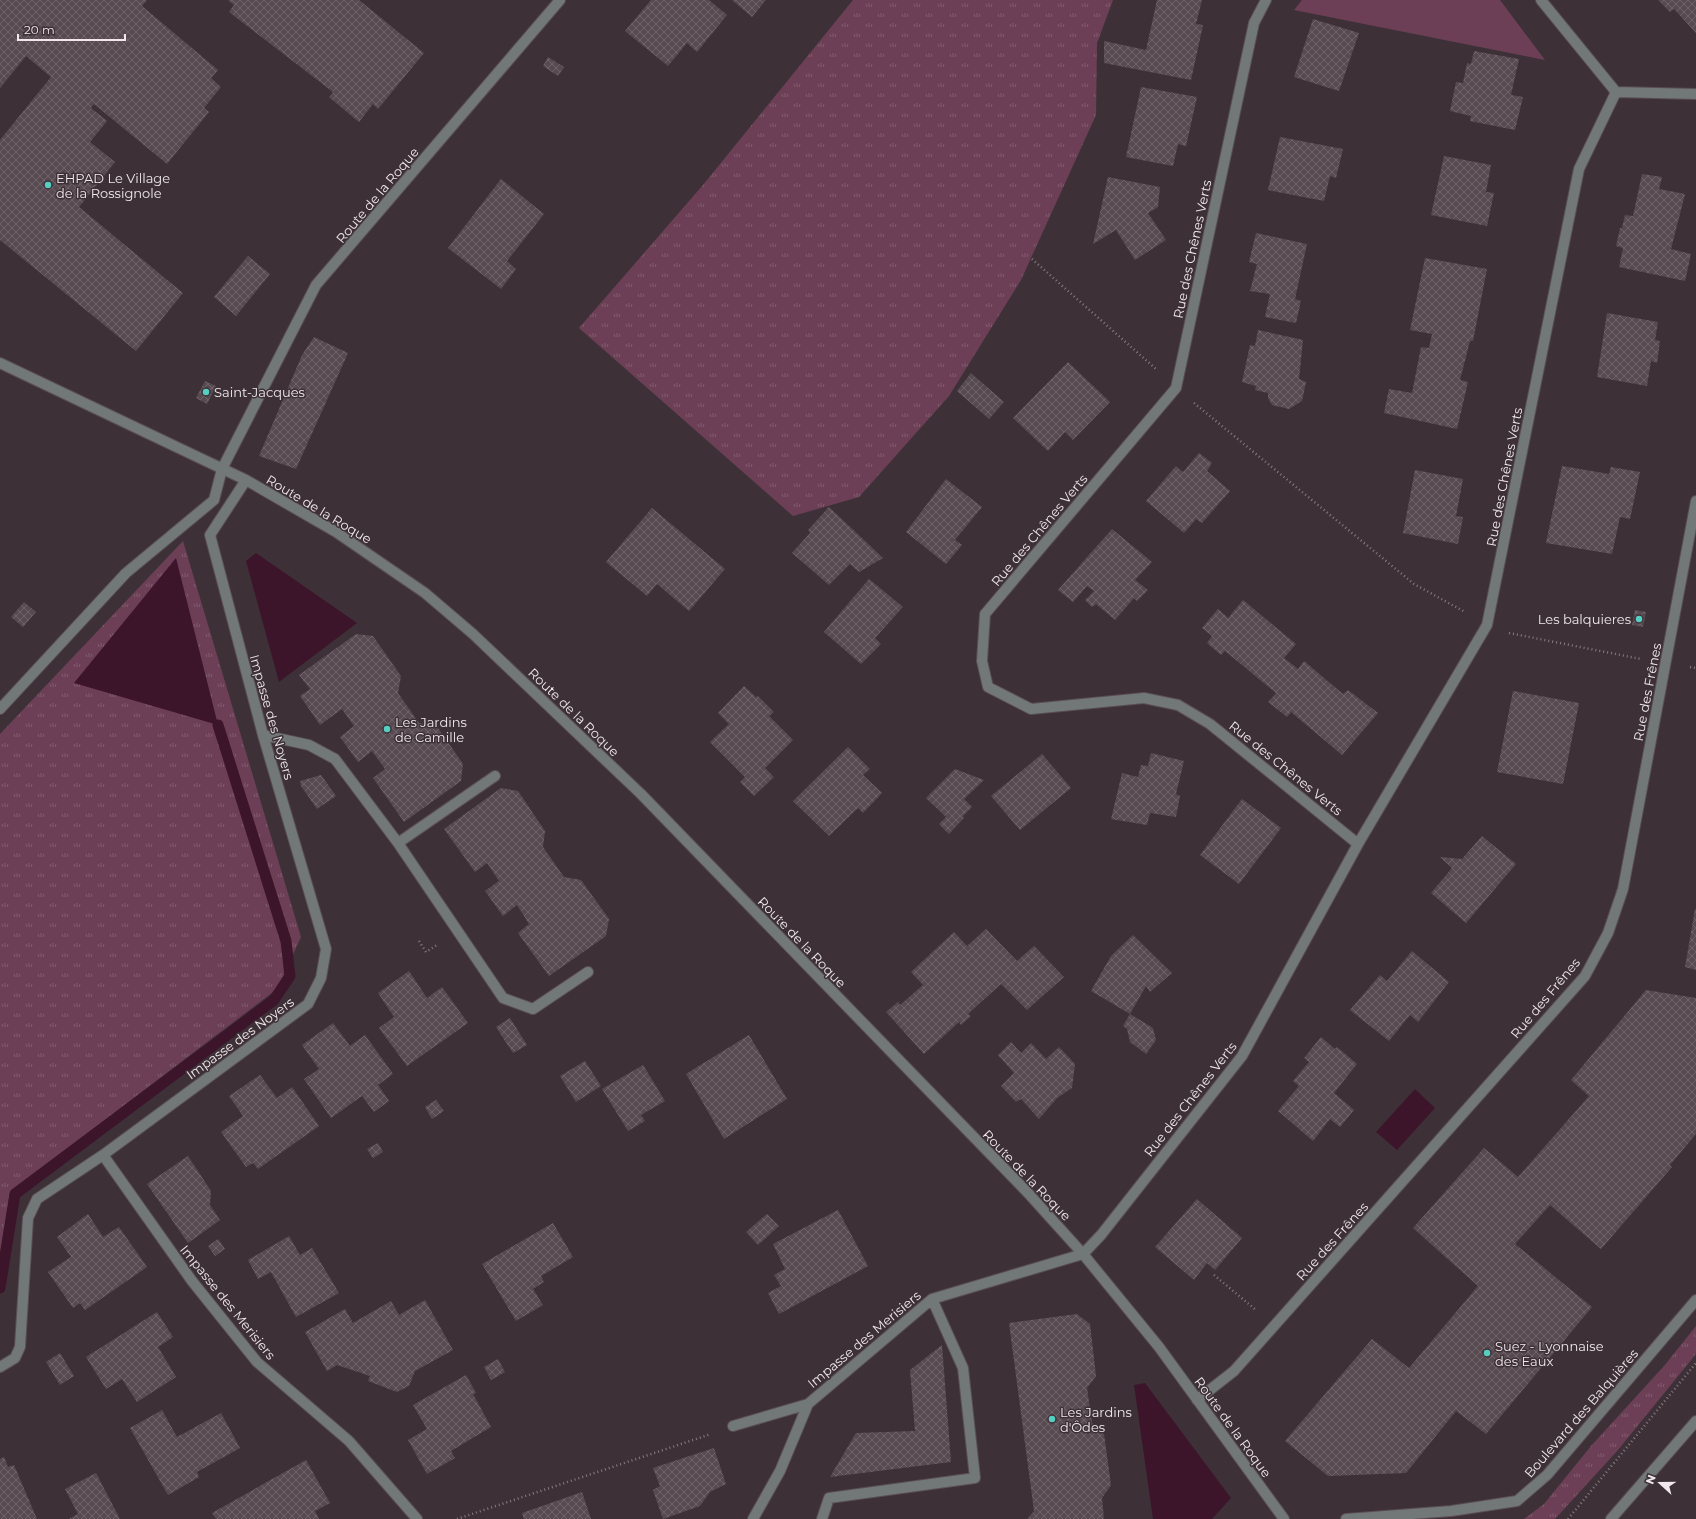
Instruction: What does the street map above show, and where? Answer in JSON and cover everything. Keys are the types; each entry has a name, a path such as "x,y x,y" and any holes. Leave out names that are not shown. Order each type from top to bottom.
{"street":[{"name":"Route de la Roque","path":"0,709 126,573 214,500 222,469 316,285 560,0"},
{"name":"Rue des Chênes Verts","path":"1266,0 1254,23 1176,388 985,614 982,661 988,686 1031,708 1144,698 1178,705 1210,724 1358,844"},
{"path":"1541,0 1616,92 1696,94"},
{"name":"Rue des Chênes Verts","path":"1084,1254 1242,1056 1358,844 1487,625 1579,169 1616,92"},
{"name":"Route de la Roque","path":"0,363 246,480 343,536 425,593 473,634 641,794 1028,1193 1084,1254 1159,1347 1284,1519"},
{"name":"Impasse des Noyers","path":"0,1367 15,1358 20,1347 28,1218 37,1200 103,1155 308,1004 322,978 326,949 263,735 210,536 246,480"},
{"name":"Rue des Frênes","path":"1197,1400 1234,1371 1585,976 1608,933 1623,889 1696,501"},
{"path":"263,735 309,745 335,759 398,843 503,998 534,1009 588,972"},
{"path":"398,843 495,776"},
{"name":"Impasse des Merisiers","path":"103,1155 192,1281 257,1362 349,1441 417,1519"},
{"name":"Impasse des Merisiers","path":"753,1519 780,1471 808,1404 932,1299 1084,1254"},
{"path":"822,1519 829,1498 975,1478 963,1368 932,1299"},
{"name":"Boulevard des Balquières","path":"1346,1519 1451,1511 1517,1502 1547,1475 1696,1300"},
{"path":"733,1426 808,1404"},
{"path":"1611,1519 1696,1421"}],"path":[{"path":"1032,259 1176,388 1414,584 1504,633 1696,668"},
{"path":"419,941 426,952 438,944"},
{"path":"1214,1275 1260,1313"},
{"path":"1568,1519 1696,1363"},
{"path":"457,1519 733,1426"}],"green space":[{"path":"853,0 1113,0 1097,43 1096,115 1021,280 949,396 859,497 793,516 579,328 703,185"},
{"path":"1302,0 1500,0 1545,60 1294,10"},
{"path":"183,541 301,937 277,989 10,1192 0,1253 0,734"},
{"path":"1696,1326 1696,1354 1618,1450 1555,1519 1524,1519 1544,1504 1591,1446 1664,1366"}],"shaded area":[{"path":"256,553 357,623 279,682 246,561"},
{"path":"176,558 218,725 74,683"},
{"path":"1415,1089 1435,1108 1397,1150 1376,1132"},
{"path":"1145,1383 1231,1498 1212,1519 1153,1519 1134,1385"}],"building":[{"name":"EHPAD Le Village de la Rossignole","path":"0,0 147,0 142,6 218,70 211,78 221,87 204,108 209,112 167,164 94,104 91,108 107,121 90,142 115,162 79,207 183,293 136,351 0,240 0,140 51,77 26,56 0,88"},
{"path":"228,0 359,0 424,53 378,109 373,104 359,122 329,97 333,92 229,12 234,5"},
{"path":"651,0 709,0 727,15 697,52 687,43 668,66 625,31"},
{"path":"732,0 766,0 752,17"},
{"path":"1157,0 1202,0 1196,24 1203,25 1191,80 1104,63 1104,41 1146,50"},
{"path":"1658,0 1696,0 1696,33 1674,9 1670,12"},
{"path":"1313,19 1359,33 1339,91 1294,77"},
{"path":"1474,51 1519,59 1511,95 1523,97 1515,130 1470,121 1471,116 1450,111 1456,82 1463,83 1467,63 1471,64"},
{"path":"548,57 564,67 558,76 543,66"},
{"path":"1141,87 1197,97 1186,146 1178,144 1173,166 1126,157"},
{"path":"1280,137 1343,149 1336,178 1330,176 1324,201 1268,190"},
{"path":"1444,156 1491,165 1486,192 1494,193 1487,226 1431,215"},
{"path":"1642,174 1662,177 1659,189 1685,194 1671,249 1691,254 1685,281 1619,267 1623,248 1616,246 1620,228 1622,228 1625,215 1633,216"},
{"path":"1108,177 1160,187 1158,207 1148,213 1166,240 1135,260 1116,230 1093,244"},
{"path":"501,179 544,214 507,261 516,269 501,289 448,248"},
{"path":"1256,233 1307,244 1295,299 1301,301 1296,323 1265,317 1270,294 1250,291 1257,264 1249,262"},
{"path":"248,256 270,274 236,316 214,297"},
{"path":"1425,258 1487,269 1473,341 1470,341 1460,380 1468,382 1457,429 1384,413 1389,389 1412,393 1421,347 1429,348 1432,334 1410,330"},
{"path":"1607,313 1658,322 1655,340 1660,341 1657,363 1651,361 1647,386 1597,377"},
{"path":"1258,330 1303,340 1299,379 1306,382 1302,401 1289,409 1272,405 1268,398 1268,393 1255,390 1256,386 1242,382 1250,345 1255,346"},
{"path":"314,337 348,353 296,469 259,456 302,355"},
{"path":"1068,362 1110,402 1073,440 1065,432 1048,451 1013,418"},
{"path":"971,373 1004,402 989,419 957,391"},
{"name":"Saint-Jacques","path":"205,381 216,386 207,404 196,398"},
{"path":"1199,453 1212,463 1207,471 1230,491 1202,523 1196,519 1184,533 1146,501 1176,466 1183,472"},
{"path":"1562,466 1609,474 1611,467 1640,472 1630,519 1620,517 1612,554 1546,543"},
{"path":"1415,470 1463,479 1456,516 1463,517 1458,544 1403,533"},
{"path":"946,479 982,507 955,540 962,545 946,564 906,532"},
{"path":"829,507 883,558 859,572 850,564 829,585 792,553 810,533 808,530"},
{"path":"652,508 725,569 689,611 657,584 647,596 606,562"},
{"path":"1112,529 1152,562 1135,580 1148,590 1137,601 1134,598 1115,620 1096,604 1092,607 1085,600 1094,591 1087,586 1073,602 1058,590"},
{"path":"869,579 903,607 875,638 881,644 861,664 824,632"},
{"path":"1243,600 1296,644 1284,658 1298,669 1304,661 1343,694 1348,690 1378,713 1342,755 1291,712 1287,717 1268,702 1276,693 1225,651 1221,655 1207,643 1212,636 1202,628 1218,609 1228,618"},
{"path":"24,602 36,612 23,627 11,617"},
{"name":"Les balquieres","path":"1635,610 1646,612 1643,627 1632,625"},
{"name":"Les Jardins de Camille","path":"356,634 373,636 401,676 398,693 419,723 436,725 463,764 461,781 404,822 373,778 385,769 372,751 358,762 340,737 354,726 342,709 320,725 300,696 310,689 299,675"},
{"path":"744,686 756,697 758,696 774,712 769,716 793,740 765,768 774,777 754,796 740,782 745,777 710,742 729,724 718,713"},
{"path":"1513,691 1579,703 1563,784 1497,772"},
{"path":"848,747 870,769 863,775 882,793 863,813 858,808 829,836 793,801"},
{"path":"1151,753 1184,761 1176,794 1180,796 1176,817 1150,813 1147,825 1111,819 1122,773 1138,777 1141,765 1148,766"},
{"path":"1042,754 1071,788 1020,830 991,796"},
{"path":"955,769 984,780 964,799 972,807 949,834 939,824 946,817 926,798"},
{"path":"321,775 336,796 317,809 301,786 300,781"},
{"path":"501,788 518,791 545,831 543,847 564,877 581,880 609,919 606,936 549,976 518,933 529,924 517,905 503,916 485,891 499,881 487,863 475,872 444,829"},
{"path":"1242,799 1281,828 1239,884 1200,855"},
{"path":"1482,836 1516,864 1466,923 1431,893 1452,868 1440,857 1462,859"},
{"path":"1696,909 1696,970 1685,967"},
{"path":"986,929 1017,961 1034,946 1064,977 1027,1010 1001,984 968,1014 971,1016 961,1025 959,1022 924,1054 886,1012 898,1002 900,1005 923,985 911,972 954,932 967,946"},
{"path":"1133,935 1172,973 1150,992 1146,986 1130,1014 1091,991 1111,956"},
{"path":"1412,951 1449,982 1418,1022 1410,1015 1389,1041 1350,1010 1380,975 1387,981"},
{"path":"409,971 427,998 442,987 468,1023 407,1066 379,1028 394,1017 378,993"},
{"path":"1646,990 1696,998 1696,1134 1670,1165 1672,1167 1601,1249 1550,1205 1515,1244 1592,1307 1486,1434 1456,1411 1406,1473 1328,1476 1285,1441 1372,1339 1409,1368 1478,1286 1413,1228 1484,1148 1518,1177 1589,1096 1571,1080"},
{"path":"1130,1014 1153,1028 1156,1040 1146,1054 1130,1042 1127,1029 1123,1026"},
{"path":"510,1018 527,1045 513,1053 496,1027"},
{"path":"333,1023 350,1046 365,1035 393,1074 378,1085 389,1101 374,1112 362,1096 331,1118 304,1079 319,1069 302,1045"},
{"path":"749,1035 787,1099 724,1139 686,1074"},
{"path":"1321,1037 1335,1049 1337,1047 1357,1064 1334,1093 1354,1110 1340,1127 1330,1119 1313,1141 1278,1111 1299,1086 1293,1081 1309,1062 1304,1058"},
{"path":"1011,1042 1021,1053 1031,1043 1046,1059 1059,1047 1075,1064 1072,1088 1057,1098 1039,1119 1021,1099 1016,1102 1001,1086 1014,1073 998,1055"},
{"path":"585,1061 601,1086 576,1102 560,1076"},
{"path":"643,1065 665,1101 641,1115 645,1121 628,1131 602,1089"},
{"path":"260,1075 277,1098 292,1087 319,1126 258,1169 253,1163 246,1167 221,1132 243,1116 229,1096"},
{"path":"436,1100 444,1111 432,1119 425,1107"},
{"path":"378,1143 383,1152 373,1158 367,1149"},
{"path":"188,1156 211,1191 210,1205 220,1220 188,1243 147,1184"},
{"path":"1197,1199 1242,1238 1215,1270 1207,1263 1194,1280 1155,1247"},
{"path":"838,1210 868,1266 779,1314 768,1293 781,1286 774,1275 785,1269 773,1244"},
{"path":"88,1214 103,1237 119,1227 147,1267 85,1310 80,1303 73,1308 48,1272 71,1257 57,1237"},
{"path":"767,1214 779,1226 758,1245 746,1232"},
{"path":"553,1223 573,1257 541,1276 544,1282 533,1289 543,1305 516,1321 482,1264"},
{"path":"289,1236 300,1255 312,1248 339,1293 296,1317 271,1272 258,1279 248,1260"},
{"path":"218,1239 225,1249 215,1256 208,1246"},
{"path":"425,1300 453,1350 415,1371 409,1386 397,1392 368,1381 370,1376 337,1365 327,1371 305,1332 345,1309 353,1323 391,1301 399,1315"},
{"path":"157,1312 173,1337 158,1347 176,1377 137,1402 122,1379 106,1389 86,1357"},
{"name":"Les Jardins d'Ôdes","path":"1077,1314 1090,1324 1096,1376 1087,1388 1092,1423 1104,1434 1111,1485 1102,1498 1104,1519 1027,1519 1034,1511 1009,1323"},
{"path":"942,1345 951,1462 830,1477 856,1433 915,1431 910,1370"},
{"path":"60,1353 74,1376 60,1385 46,1362"},
{"path":"498,1359 505,1372 491,1380 484,1367"},
{"path":"466,1375 476,1393 473,1394 491,1427 451,1451 455,1458 427,1474 408,1440 427,1429 413,1405"},
{"path":"162,1410 177,1437 221,1413 240,1448 197,1472 199,1477 168,1495 130,1428"},
{"path":"714,1448 726,1484 710,1492 700,1506 663,1519 653,1490 660,1486 653,1468"},
{"path":"4,1457 8,1467 14,1465 37,1519 0,1519 0,1459"},
{"path":"306,1460 330,1503 315,1511 319,1519 216,1519 212,1513"},
{"path":"96,1473 120,1519 69,1519 78,1514 65,1489"},
{"path":"582,1492 591,1519 524,1519 522,1513"}],"waterway":[{"path":"0,1288 15,1194 274,1000 290,976 286,941 218,725"}],"place":[{"name":"EHPAD Le Village de la Rossignole","path":"48,185"},
{"name":"Saint-Jacques","path":"206,392"},
{"name":"Les balquieres","path":"1639,619"},
{"name":"Les Jardins de Camille","path":"387,729"},
{"name":"Suez - Lyonnaise des Eaux","path":"1487,1353"},
{"name":"Les Jardins d'Ôdes","path":"1052,1419"}]}
